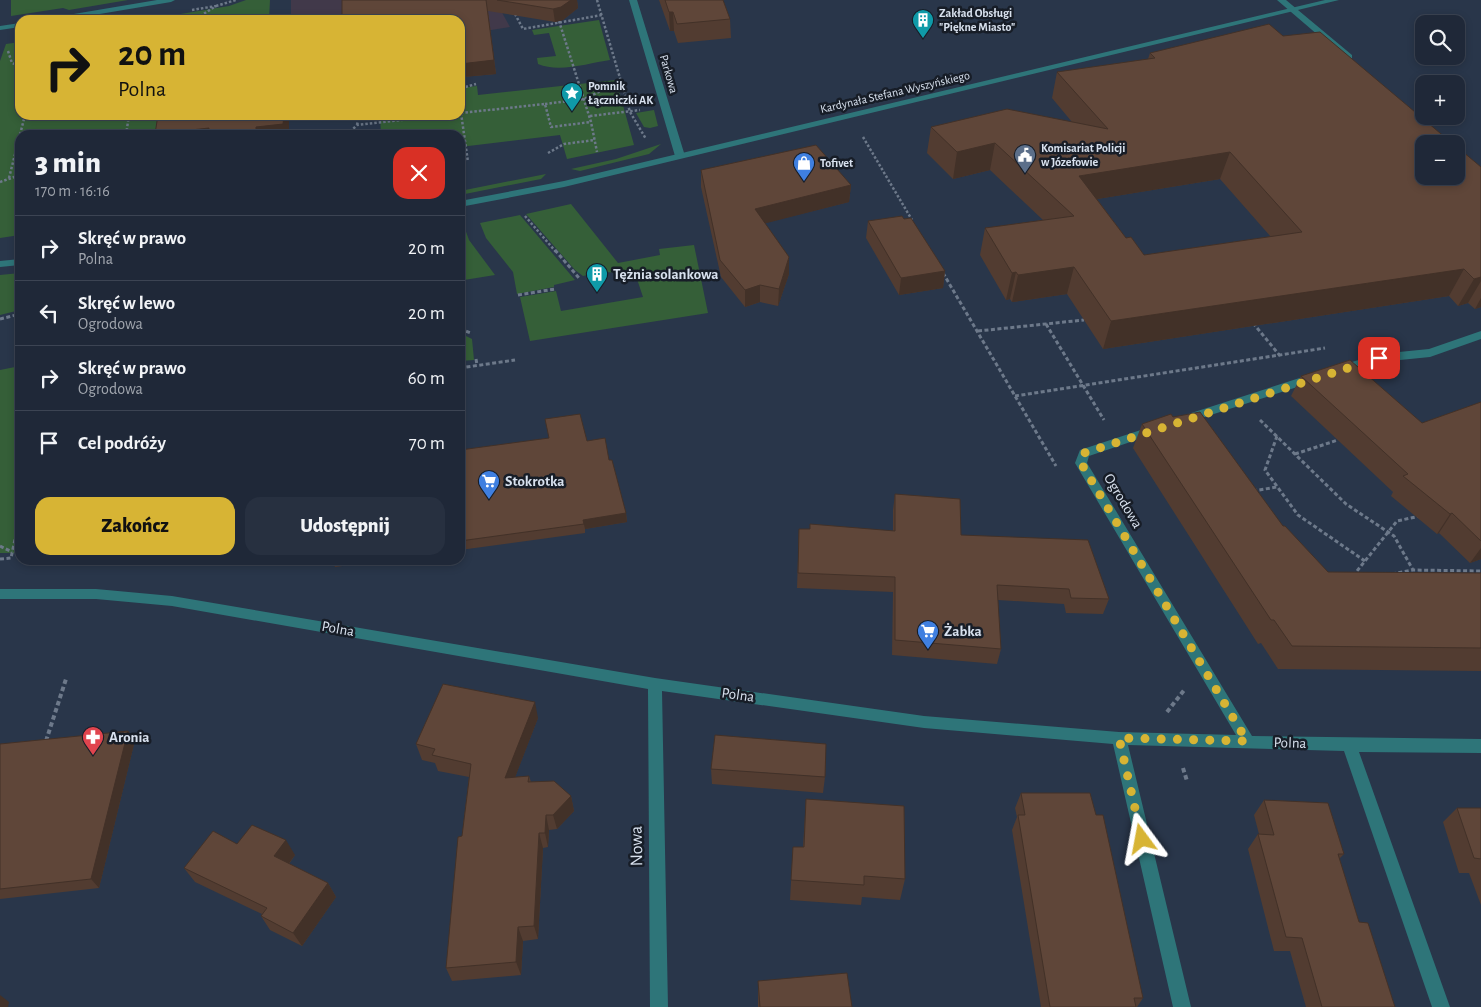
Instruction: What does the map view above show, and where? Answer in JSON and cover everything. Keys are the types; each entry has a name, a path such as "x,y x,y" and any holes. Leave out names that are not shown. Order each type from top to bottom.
{"street":[{"path":"80,15 171,0"},
{"name":"Parkowa","path":"633,0 680,156"},
{"path":"1281,0 1359,64"},
{"name":"Kardynała Stefana Wyszyńskiego","path":"465,203 520,194 1335,0"},
{"path":"0,28 15,26"},
{"path":"0,264 15,262"},
{"name":"Ogrodowa","path":"1247,741 1081,463 1084,453 1379,358 1430,353 1481,335"},
{"name":"Polna","path":"0,594 96,594 172,601 656,684 924,722 1119,738 1350,745 1481,746"},
{"name":"Nowa","path":"656,684 659,1007"},
{"path":"1119,738 1182,1007"},
{"path":"1350,745 1441,1007"}],"path":[{"path":"216,6 236,0"},
{"path":"597,0 630,112 648,142"},
{"path":"512,7 523,29 602,15"},
{"path":"560,22 590,116 599,158"},
{"path":"8,51 12,63 15,64"},
{"path":"465,113 584,99 622,82"},
{"path":"465,87 476,84"},
{"path":"545,104 551,127 591,122"},
{"path":"590,116 666,108"},
{"path":"352,130 357,125 358,120"},
{"path":"357,125 401,120"},
{"path":"859,130 914,223"},
{"path":"548,153 564,144 595,140"},
{"path":"465,141 468,162"},
{"path":"9,178 15,154"},
{"path":"0,182 15,176"},
{"path":"522,213 578,278"},
{"path":"938,264 1058,469"},
{"path":"518,295 555,289"},
{"path":"0,319 15,315"},
{"path":"1250,318 1284,362"},
{"path":"978,331 1084,320"},
{"path":"1046,324 1106,424"},
{"path":"465,332 470,333"},
{"path":"1015,396 1334,347"},
{"path":"476,359 477,365"},
{"path":"465,367 515,360"},
{"path":"1259,419 1346,504 1394,536 1413,570"},
{"path":"1277,436 1265,470 1298,515 1365,561"},
{"path":"1294,454 1338,440"},
{"path":"1250,492 1277,487"},
{"path":"1357,580 1348,582 1397,521 1420,516"},
{"path":"0,558 11,558 15,538"},
{"path":"0,546 12,552"},
{"path":"1383,575 1413,570 1481,571"},
{"path":"1392,574 1396,581"},
{"path":"44,749 66,679"},
{"path":"1166,714 1186,688"}],"shaded area":[{"path":"291,0 495,0 510,27 465,34 465,15 291,15"}],"green space":[{"path":"11,0 128,0 69,10 63,8 11,16"},
{"path":"246,0 270,0 269,15 174,15 229,6"},
{"path":"599,20 610,60 555,68 538,64 537,58 556,56 549,33 534,35 532,30"},
{"path":"15,43 15,120 157,120 156,130 15,130 15,236 0,238 0,61 6,44"},
{"path":"616,80 634,145 567,159 560,135 465,146 465,130 381,130 380,120 465,120 465,87 477,86 478,95"},
{"path":"654,110 658,126 644,127 636,113"},
{"path":"661,144 649,154 580,171 571,169 616,159"},
{"path":"546,174 541,179 465,194 465,190"},
{"path":"571,204 618,263 660,255 659,249 694,245 708,313 530,341 520,297 556,291 561,311 643,297 635,273 601,272 583,276 575,270 526,214"},
{"path":"520,215 575,280 554,285 554,287 517,294 513,272 486,238 480,223"},
{"path":"465,229 469,240 495,275 465,280"},
{"path":"15,274 15,311 0,315 0,275"},
{"path":"465,336 472,339 474,360 465,361"},
{"path":"15,367 15,553 0,553 0,370"}],"building":[{"path":"342,0 486,0 494,60 465,63 465,15 342,15"},
{"path":"497,0 571,0 561,7 553,9"},
{"path":"665,0 723,0 730,19 677,24 673,12 669,12"},
{"path":"1269,24 1283,36 1320,32 1415,112 1415,125 1430,125 1442,135 1415,135 1415,185 1465,185 1465,154 1481,167 1481,277 1474,279 1464,269 1111,321 1074,267 1018,275 1016,272 1012,273 985,228 1074,216 995,143 957,152 931,127 1007,109 1108,129 1057,72 1155,58 1150,53","holes":["1230,152 1302,232 1144,255 1131,237 1126,238 1079,176"]},
{"path":"157,120 283,120 283,124 256,127 256,130 209,130 209,128 156,130"},
{"path":"816,145 851,185 755,209 789,257 779,289 760,285 745,290 720,260 701,170"},
{"path":"902,216 904,219 911,218 945,271 901,278 868,221"},
{"path":"1350,360 1422,423 1481,402 1481,541 1452,513 1450,514 1403,476 1408,474 1301,376"},
{"path":"1200,412 1283,526 1328,572 1481,573 1481,648 1292,646 1274,620 1271,620 1142,424 1171,414 1173,417"},
{"path":"580,414 587,441 605,438 609,460 612,460 626,513 583,520 584,524 465,540 465,449 549,438 545,419"},
{"path":"895,494 960,499 961,535 1088,540 1109,599 1071,598 1069,589 997,585 1001,649 895,640 895,577 798,573 799,529 810,529 810,524 895,531"},
{"path":"443,684 535,702 505,778 529,776 528,782 554,781 571,796 553,815 546,815 545,833 539,833 534,926 518,927 516,962 446,968 458,837 462,836 471,764 432,755 435,749 416,744"},
{"path":"128,731 91,879 0,889 0,744"},
{"path":"715,735 826,744 825,777 711,769"},
{"path":"1021,793 1090,793 1096,815 1103,815 1143,998 1134,998 1136,1007 1050,1007 1018,815 1025,815"},
{"path":"806,799 904,806 905,879 864,876 864,885 791,880 793,847 804,847"},
{"path":"1264,800 1328,803 1344,854 1338,854 1359,922 1368,923 1395,1007 1322,1007 1302,938 1286,937 1258,834 1274,835"},
{"path":"1457,808 1481,808 1481,859 1474,858"},
{"path":"252,825 286,840 274,856 328,883 293,933 261,916 267,908 184,868 213,831 237,844"},
{"path":"847,973 852,1007 760,1007 758,981"}],"place":[{"name":"Zakład Obsługi \"Piękne Miasto\"","path":"923,39"},
{"name":"Pomnik Łączniczki AK","path":"572,112"},
{"name":"Komisariat Policji w Józefowie","path":"1025,174"},
{"name":"Tofivet","path":"804,182"},
{"name":"Tężnia solankowa","path":"597,293"},
{"name":"Stokrotka","path":"489,500"},
{"name":"Żabka","path":"928,650"},
{"name":"Aronia","path":"93,756"}],"route":[{"path":"1142,839 1119,738 1247,741 1081,463 1084,453 1379,358"}]}
